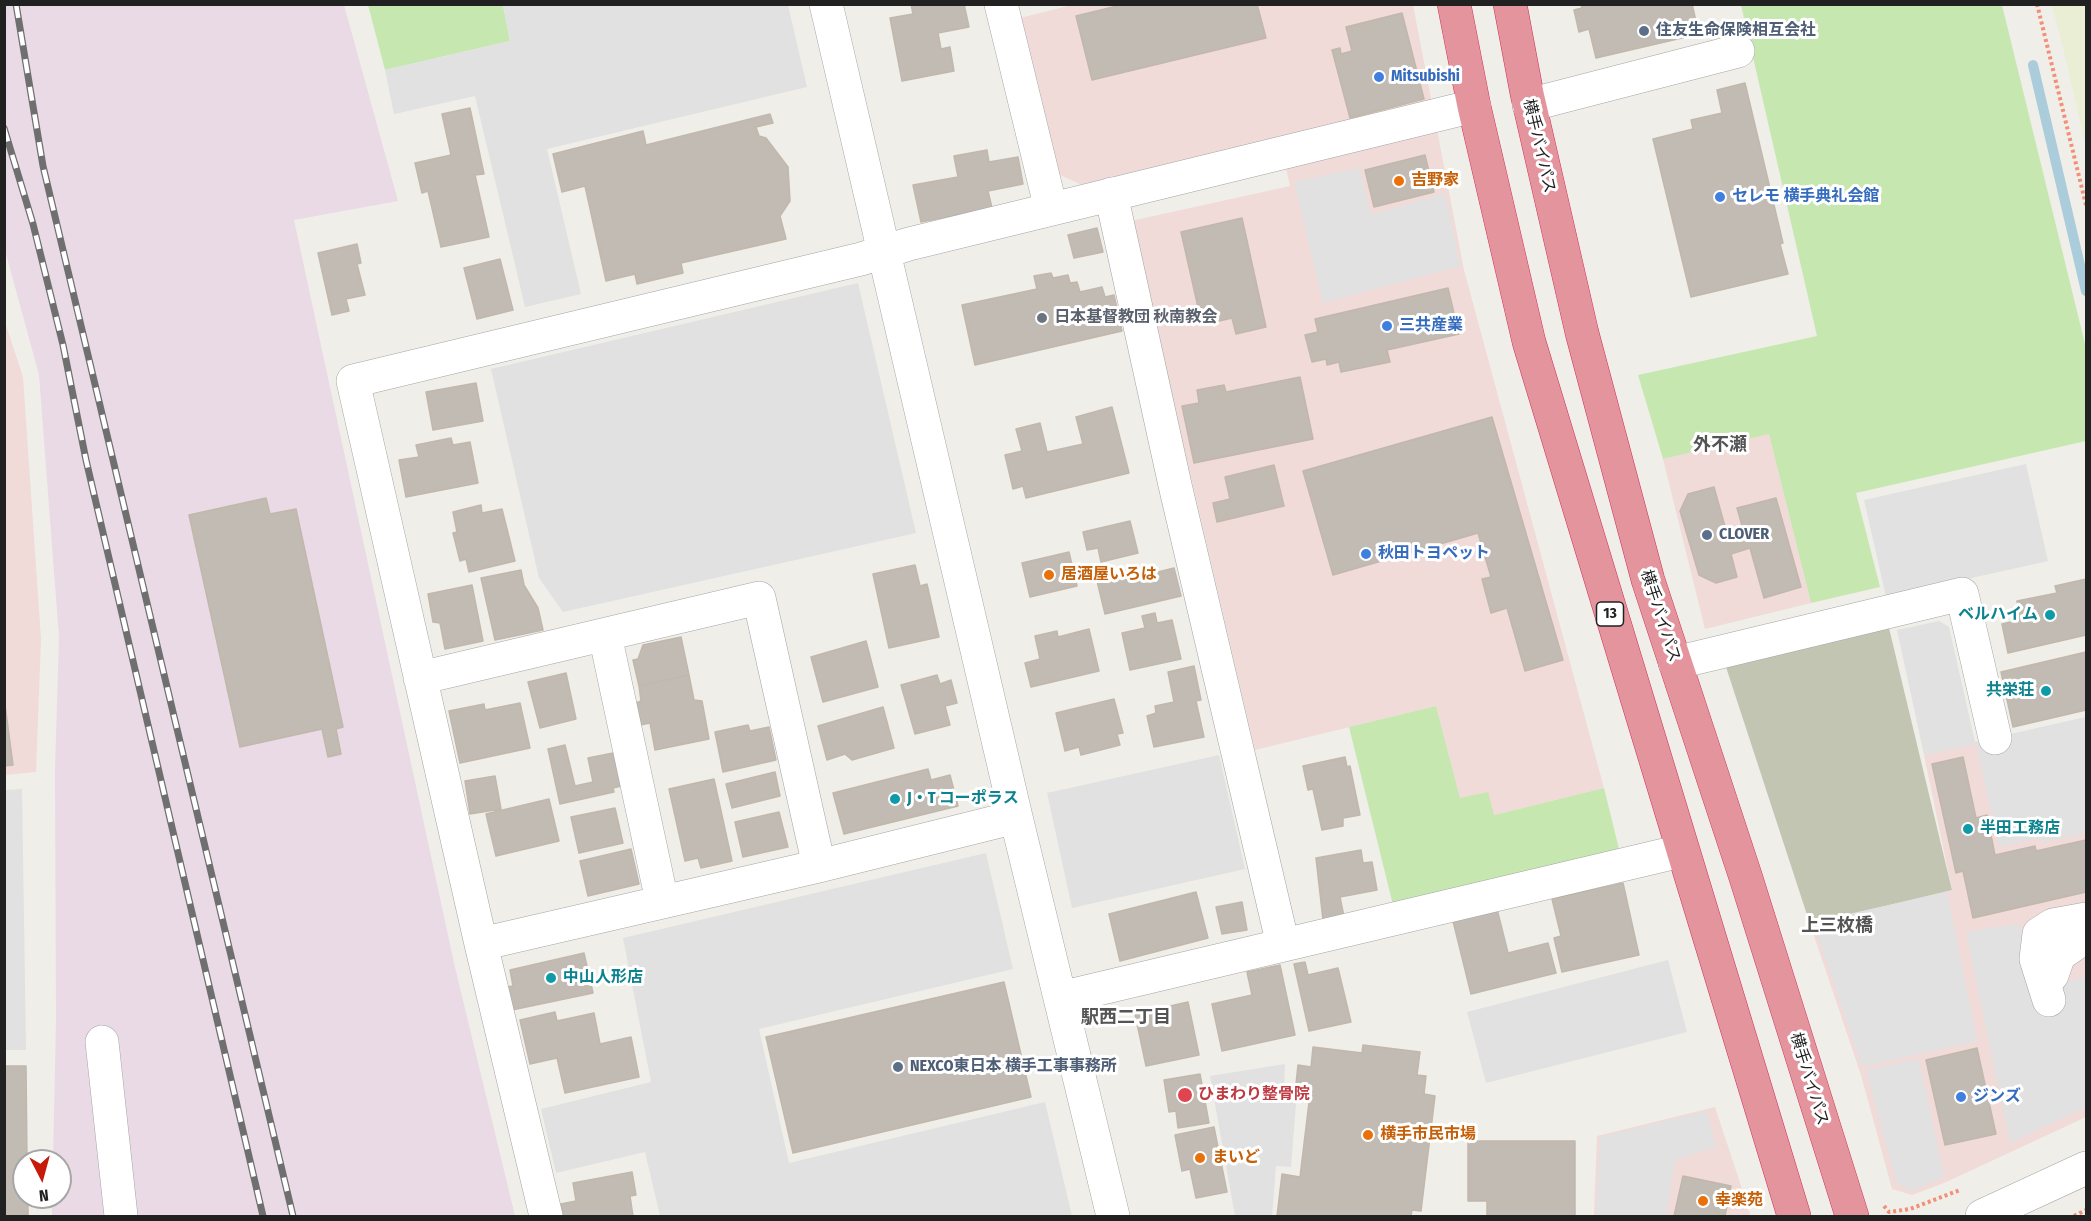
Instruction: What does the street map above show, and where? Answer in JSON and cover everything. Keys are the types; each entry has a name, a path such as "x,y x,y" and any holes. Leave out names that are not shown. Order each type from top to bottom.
{"highway":[{"name":"13","path":"1454,4 1474,106 1528,342 1681,851 1794,1216"},
{"name":"横手バイパス","path":"1510,4 1529,105 1582,333 1648,580 1746,878 1852,1216"}],"street":[{"path":"826,4 1016,817 1113,1216"},
{"path":"1001,4 1051,209"},
{"path":"1529,105 1738,51"},
{"path":"546,1216 481,944 353,381 1474,106"},
{"path":"1111,194 1175,485 1283,945"},
{"path":"1675,663 1962,594 1995,738"},
{"path":"420,678 759,598 819,866"},
{"path":"604,635 662,901"},
{"path":"481,944 819,866 1016,817"},
{"path":"1060,998 1681,851"},
{"path":"2086,919 2053,925 2039,934 2036,958 2040,976 2047,991 2059,955 2086,936"},
{"path":"102,1042 121,1216"},
{"path":"1982,1216 2086,1168"}],"path":[{"path":"2037,4 2086,205"},
{"path":"2074,1216 2086,1210"}],"shaded area":[{"path":"1076,4 1413,5 1464,270 1604,788 1494,815 1460,799 1436,706 1255,750 1131,221 1290,186 1279,137 1082,185 1058,174 1020,18"},
{"path":"4,5 344,5 398,201 294,220 454,963 515,1216 52,1216 52,1209 72,1209 72,1149 53,1149 56,1021 55,769 59,637 39,375 5,250"},
{"path":"503,5 788,5 807,87 547,149 581,294 525,307 475,96 394,114 385,70 510,41"},
{"path":"2052,5 2086,5 2086,147 2065,56"},
{"path":"1360,168 1371,215 1445,193 1460,266 1323,303 1294,182"},
{"path":"858,283 916,533 563,612 539,578 491,369"},
{"path":"4,319 23,377 41,639 36,772 5,775"},
{"path":"1769,433 1811,603 1705,629 1663,459"},
{"path":"2026,464 2048,561 1886,597 1864,500"},
{"path":"1939,621 1949,627 1975,742 2086,717 2086,833 2041,843 2040,838 1999,847 1976,744 1924,755 1897,630"},
{"path":"1889,628 1952,890 1810,924 1725,664"},
{"path":"2086,717 2086,1117 1944,1183 1912,1195 1892,1189 1861,1075 1810,924 1952,890 1924,755"},
{"path":"1219,755 1245,869 1072,908 1047,793"},
{"path":"22,789 26,1050 5,1050 5,790"},
{"path":"986,853 1013,969 759,1029 789,1163 1045,1102 1072,1216 660,1216 645,1152 556,1173 541,1109 651,1082 623,938"},
{"path":"1947,892 1977,1041 1862,1067 1813,922"},
{"path":"2019,924 2035,988 2086,977 2086,1107 2010,1143 1966,932"},
{"path":"1668,960 1687,1032 1486,1083 1467,1012"},
{"path":"1919,1059 1944,1177 1912,1191 1897,1184 1866,1070"},
{"path":"1285,1064 1284,1088 1297,1091 1291,1167 1276,1166 1272,1216 1235,1216 1210,1076"},
{"path":"1715,1107 1750,1213 1749,1216 1594,1216 1597,1136"},
{"path":"1707,1111 1716,1147 1675,1160 1666,1216 1596,1216 1600,1137"}],"green space":[{"path":"368,5 503,5 510,41 385,70"},
{"path":"1741,5 2002,5 2086,348 2086,441 1856,493 1880,587 1811,603 1769,434 1663,459 1638,375 1817,336"},
{"path":"1436,706 1460,798 1488,792 1494,815 1604,788 1620,853 1394,909 1349,727"}],"building":[{"path":"911,4 964,4 969,27 938,33 941,49 950,47 954,71 902,81 890,18 913,14"},
{"path":"1125,4 1257,4 1266,38 1092,80 1076,16"},
{"name":"住友生命保険相互会社","path":"1581,4 1692,4 1699,34 1596,58 1589,29 1579,32 1574,10 1582,8"},
{"name":"Mitsubishi","path":"1402,13 1424,99 1350,118 1332,50 1340,48 1341,54 1352,51 1346,27"},
{"name":"セレモ 横手典礼会館","path":"1745,83 1783,243 1780,244 1788,274 1691,297 1653,139 1693,129 1691,120 1722,113 1717,90"},
{"path":"470,108 484,174 475,175 489,237 441,247 428,191 422,193 415,163 451,155 442,114"},
{"path":"770,114 773,123 756,127 759,136 766,138 788,167 790,201 780,216 786,239 681,263 683,273 637,284 635,274 606,281 585,186 562,192 553,154 643,131 646,145"},
{"path":"987,150 989,162 1018,157 1023,184 988,191 992,208 921,222 913,185 958,177 954,156"},
{"name":"吉野家","path":"1425,155 1434,192 1374,207 1365,170"},
{"path":"1242,218 1266,327 1236,334 1232,318 1202,325 1181,232"},
{"path":"1097,228 1103,252 1074,258 1068,235"},
{"path":"357,244 361,263 357,264 365,295 346,299 349,311 332,315 318,253"},
{"path":"500,259 513,310 477,319 464,268"},
{"name":"日本基督教団 秋南教会","path":"1051,273 1053,278 1068,275 1070,283 1077,282 1080,292 1102,287 1105,297 1114,295 1122,331 975,365 962,305 1037,289 1034,276"},
{"name":"三共産業","path":"1448,288 1459,334 1387,350 1390,362 1341,372 1339,362 1327,365 1326,359 1312,362 1305,335 1318,332 1315,319"},
{"path":"1300,377 1313,439 1194,463 1182,406 1199,403 1197,390 1224,385 1226,392"},
{"path":"476,383 483,421 433,430 426,392"},
{"path":"1112,407 1129,473 1026,498 1023,486 1013,489 1005,455 1022,451 1016,429 1040,423 1047,452 1083,444 1076,417"},
{"name":"秋田トヨペット","path":"1492,417 1563,660 1525,671 1507,608 1491,613 1482,579 1491,577 1478,533 1333,575 1303,471"},
{"path":"451,438 453,445 470,442 478,483 406,497 399,460 419,457 416,445"},
{"path":"1274,465 1284,506 1217,522 1213,503 1230,499 1225,477"},
{"path":"1714,487 1729,541 1745,536 1737,508 1776,498 1801,587 1764,598 1750,548 1731,554 1737,577 1716,583 1699,575 1680,511 1688,494"},
{"path":"266,498 270,514 296,509 343,727 336,729 341,754 328,757 322,729 240,747 189,515"},
{"path":"481,505 482,513 502,509 515,561 469,572 466,559 460,561 453,533 457,532 453,512"},
{"path":"1130,521 1138,553 1101,562 1098,548 1087,550 1083,532"},
{"name":"居酒屋いろは","path":"1069,552 1077,586 1030,597 1022,563"},
{"path":"915,565 920,586 927,584 939,637 889,648 873,574"},
{"path":"1147,565 1150,574 1174,568 1181,596 1105,614 1096,577"},
{"path":"521,570 524,585 538,608 543,630 495,640 481,578"},
{"name":"ベルハイム","path":"2086,579 2086,635 2008,653 2002,624 2015,621 2012,608 2018,607 2017,601 2057,593 2055,586"},
{"path":"472,585 483,641 445,649 440,623 433,622 428,594"},
{"path":"1155,613 1157,623 1172,620 1181,659 1130,670 1122,633 1145,628 1142,616"},
{"path":"1089,629 1099,671 1031,687 1025,663 1040,659 1035,636 1057,631 1058,637"},
{"path":"681,637 689,675 639,686 633,660 638,659 643,645"},
{"path":"866,641 878,687 823,702 811,657"},
{"name":"共栄荘","path":"2086,652 2086,710 2013,727 2001,672"},
{"path":"1194,666 1201,700 1196,701 1204,737 1154,747 1147,716 1156,713 1155,706 1174,702 1168,672"},
{"path":"566,673 576,719 540,728 528,682"},
{"path":"689,675 694,700 702,701 709,739 655,750 650,723 640,725 636,703 641,701 639,686"},
{"path":"937,675 940,684 951,680 957,703 945,706 950,725 915,734 901,685"},
{"path":"4,697 13,765 4,766"},
{"path":"1114,699 1123,733 1117,734 1120,745 1081,755 1079,747 1065,751 1056,713"},
{"path":"520,703 530,748 460,763 449,711 484,704 485,710"},
{"path":"883,707 894,748 852,760 845,754 827,760 818,726"},
{"path":"748,725 750,731 769,727 776,760 723,772 715,732"},
{"path":"565,745 575,786 593,782 588,758 613,753 621,786 613,788 614,792 560,804 548,749"},
{"path":"1345,757 1347,767 1350,766 1360,815 1343,818 1343,826 1322,830 1313,789 1308,790 1303,766"},
{"name":"半田工務店","path":"1963,757 1976,818 1987,815 1995,855 2035,846 2036,851 2086,840 2086,892 1973,918 1963,871 1956,873 1932,764"},
{"name":"J・T コーポラス","path":"928,769 931,780 950,775 958,806 844,834 833,793"},
{"path":"775,772 780,796 732,808 726,784"},
{"path":"495,776 501,809 470,814 465,781"},
{"path":"714,779 732,861 701,868 698,858 685,861 669,789"},
{"path":"549,799 559,841 496,856 486,814"},
{"path":"615,808 623,843 579,853 571,817"},
{"path":"779,812 788,847 743,857 735,822"},
{"path":"631,849 639,884 588,896 580,861"},
{"path":"1361,850 1363,863 1372,862 1377,890 1340,897 1344,917 1323,920 1316,858"},
{"path":"1623,883 1639,955 1562,972 1554,938 1561,936 1552,899"},
{"path":"1196,892 1208,938 1120,961 1109,914"},
{"path":"1242,902 1247,930 1222,934 1216,907"},
{"path":"1497,909 1508,953 1548,943 1556,973 1471,994 1453,921"},
{"name":"中山人形店","path":"584,953 593,993 512,1010 507,987 513,986 510,970"},
{"path":"1305,962 1308,975 1338,968 1351,1022 1309,1031 1294,964"},
{"path":"1280,965 1295,1035 1222,1051 1212,1004 1252,995 1247,972"},
{"name":"NEXCO東日本 横手工事事務所","path":"1004,982 1031,1097 793,1153 766,1037"},
{"path":"1188,1002 1199,1055 1146,1066 1135,1014"},
{"path":"555,1012 557,1021 594,1013 600,1044 631,1037 639,1077 565,1093 557,1058 530,1064 520,1020"},
{"name":"横手市民市場","path":"1363,1045 1420,1052 1417,1075 1426,1076 1424,1094 1435,1096 1421,1211 1412,1210 1411,1216 1277,1216 1282,1174 1300,1177 1311,1086 1296,1084 1298,1065 1311,1067 1313,1047 1362,1053"},
{"name":"ジンズ","path":"1977,1048 1996,1134 1945,1145 1926,1060"},
{"path":"4,1066 26,1066 27,1149 12,1149 12,1209 28,1209 28,1216 4,1216"},
{"name":"ひまわり整骨院","path":"1200,1074 1209,1123 1178,1128 1176,1111 1169,1112 1164,1080"},
{"name":"まいど","path":"1214,1127 1227,1192 1196,1198 1190,1169 1182,1171 1175,1135"},
{"path":"1468,1141 1575,1141 1575,1216 1487,1216 1487,1201 1468,1201"},
{"path":"632,1172 636,1195 630,1196 633,1216 564,1216 561,1204 576,1201 573,1183"},
{"name":"幸楽苑","path":"1683,1176 1731,1186 1725,1216 1674,1216"}],"waterway":[{"path":"2033,65 2086,291"}],"railway":[{"path":"16,4 43,166 293,1216"},
{"path":"4,128 33,224 63,345 86,460 263,1216"}],"place":[{"name":"住友生命保険相互会社","path":"1644,31"},
{"name":"Mitsubishi","path":"1379,77"},
{"name":"吉野家","path":"1399,181"},
{"name":"セレモ 横手典礼会館","path":"1720,197"},
{"name":"日本基督教団 秋南教会","path":"1042,318"},
{"name":"三共産業","path":"1387,326"},
{"name":"CLOVER","path":"1707,535"},
{"name":"秋田トヨペット","path":"1366,554"},
{"name":"居酒屋いろは","path":"1049,575"},
{"name":"ベルハイム","path":"2050,615"},
{"name":"共栄荘","path":"2046,691"},
{"name":"J・T コーポラス","path":"895,799"},
{"name":"半田工務店","path":"1968,829"},
{"name":"中山人形店","path":"551,978"},
{"name":"NEXCO東日本 横手工事事務所","path":"898,1067"},
{"name":"ひまわり整骨院","path":"1185,1095"},
{"name":"ジンズ","path":"1961,1097"},
{"name":"横手市民市場","path":"1368,1135"},
{"name":"まいど","path":"1200,1158"},
{"name":"幸楽苑","path":"1703,1201"}],"district":[{"name":"外不瀬","path":"1720,445"},
{"name":"上三枚橋","path":"1837,926"},
{"name":"駅西二丁目","path":"1126,1018"}]}
